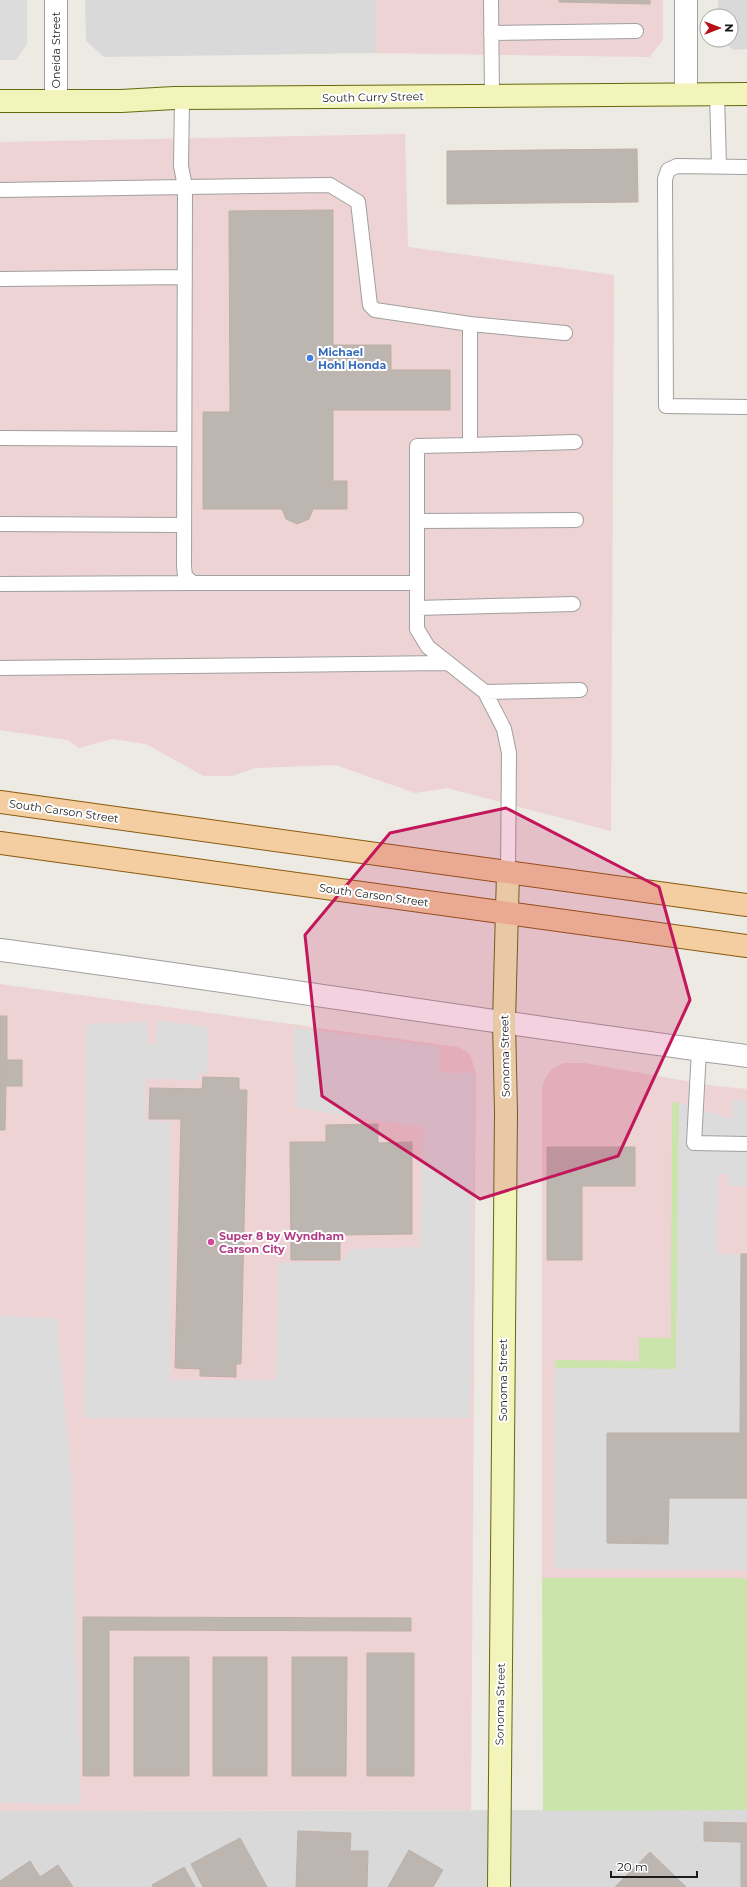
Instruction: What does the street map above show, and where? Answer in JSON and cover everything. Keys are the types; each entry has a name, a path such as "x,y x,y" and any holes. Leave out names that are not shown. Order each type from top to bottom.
{"main road":[{"name":"South Carson Street","path":"0,802 747,905"},
{"name":"South Carson Street","path":"0,843 747,946"}],"street":[{"name":"Oneida Street","path":"56,0 56,101"},
{"path":"686,0 686,94"},
{"name":"South Curry Street","path":"0,101 121,101 182,98 747,94"},
{"name":"Sonoma Street","path":"499,1887 506,1112 504,1022 508,872"},
{"path":"0,950 504,1022 605,1038 747,1056"}],"lane":[{"path":"491,0 492,96"},
{"path":"491,33 636,30"},
{"path":"717,94 719,166"},
{"path":"182,98 181,166 185,187 185,576 194,583"},
{"path":"747,167 677,166 668,170 665,179 666,406 747,407"},
{"path":"0,190 330,184 358,202 370,305 375,310 470,324 565,333"},
{"path":"0,278 185,277"},
{"path":"470,324 470,445"},
{"path":"0,438 184,439"},
{"path":"508,872 508,753 504,729 485,692 446,663 428,646 417,629 417,446 575,442"},
{"path":"417,521 576,520"},
{"path":"0,524 184,525"},
{"path":"0,584 417,583"},
{"path":"417,608 573,604"},
{"path":"0,668 446,663"},
{"path":"485,692 580,690"},
{"path":"699,1050 694,1143 747,1144"}],"highlighted area":[{"path":"506,808 659,887 690,1000 618,1156 480,1199 322,1096 305,935 390,833"}],"shaded area":[{"path":"0,0 27,0 27,44 16,60 0,60"},
{"path":"85,0 377,0 376,53 104,57 86,41"},
{"path":"376,0 663,0 663,39 650,57 376,53"},
{"path":"718,0 747,0 747,49 734,50 731,48 739,48 739,8 718,8"},
{"path":"405,134 408,247 614,275 611,831 447,788 415,793 336,765 255,768 232,776 204,776 146,744 112,739 79,748 68,740 0,730 0,142"},
{"path":"0,984 458,1047 470,1054 476,1073 471,1810 0,1811"},
{"path":"157,1020 208,1027 207,1073 199,1073 199,1080 146,1079 146,1121 171,1122 170,1380 276,1380 278,1263 341,1262 351,1249 420,1247 423,1127 296,1108 294,1028 441,1047 440,1073 474,1073 470,1418 84,1418 87,1024 147,1022 148,1044 155,1045"},
{"path":"564,1063 584,1063 715,1086 747,1089 747,1578 542,1578 542,1090 544,1080 551,1070"},
{"path":"733,1100 747,1101 747,1186 729,1186 729,1174 718,1174 717,1254 741,1254 740,1433 607,1433 607,1543 668,1544 669,1498 747,1498 747,1570 554,1569 555,1368 676,1369 679,1103 732,1119"},
{"path":"0,1315 57,1319 72,1484 81,1804 0,1803"},
{"path":"747,1810 747,1887 0,1887 0,1811"}],"green space":[{"path":"672,1103 679,1103 676,1369 555,1368 556,1360 639,1361 639,1338 671,1338"},
{"path":"542,1578 747,1578 747,1810 543,1811"}],"building":[{"path":"559,0 650,0 650,4 559,2"},
{"path":"637,149 638,202 447,204 447,151"},
{"name":"Michael Hohl Honda","path":"333,210 333,345 391,345 391,370 450,370 450,410 333,410 333,481 347,481 347,509 313,509 309,519 297,524 286,519 282,509 203,509 203,412 230,412 229,211"},
{"path":"0,1016 7,1016 7,1060 22,1060 22,1086 6,1086 5,1130 0,1130"},
{"name":"Super 8 by Wyndham Carson City","path":"203,1077 239,1078 239,1090 247,1090 241,1364 236,1364 236,1377 200,1376 200,1369 175,1368 181,1119 149,1119 150,1088 202,1089"},
{"path":"378,1124 378,1143 412,1142 412,1234 340,1235 340,1260 291,1260 290,1142 326,1142 326,1125"},
{"path":"547,1147 635,1147 635,1186 582,1186 582,1260 547,1260"},
{"path":"741,1254 747,1254 747,1498 669,1498 668,1544 607,1543 607,1433 740,1433"},
{"path":"83,1617 411,1618 411,1631 109,1630 109,1776 83,1776"},
{"path":"367,1653 414,1653 414,1776 367,1776"},
{"path":"134,1657 189,1657 189,1776 134,1776"},
{"path":"213,1657 267,1657 267,1776 213,1776"},
{"path":"292,1657 347,1657 346,1776 292,1776"},
{"path":"704,1822 747,1823 747,1887 741,1887 741,1842 704,1841"},
{"path":"298,1831 351,1833 350,1851 368,1851 367,1887 296,1887"},
{"path":"240,1838 267,1887 203,1887 191,1864"},
{"path":"409,1850 443,1870 433,1887 388,1887"},
{"path":"650,1852 686,1887 615,1887"},
{"path":"30,1861 40,1877 58,1865 73,1887 0,1887 0,1881"},
{"path":"184,1867 195,1887 153,1887 152,1885"}],"place":[{"name":"Michael Hohl Honda","path":"310,358"},
{"name":"Super 8 by Wyndham Carson City","path":"211,1242"}]}
